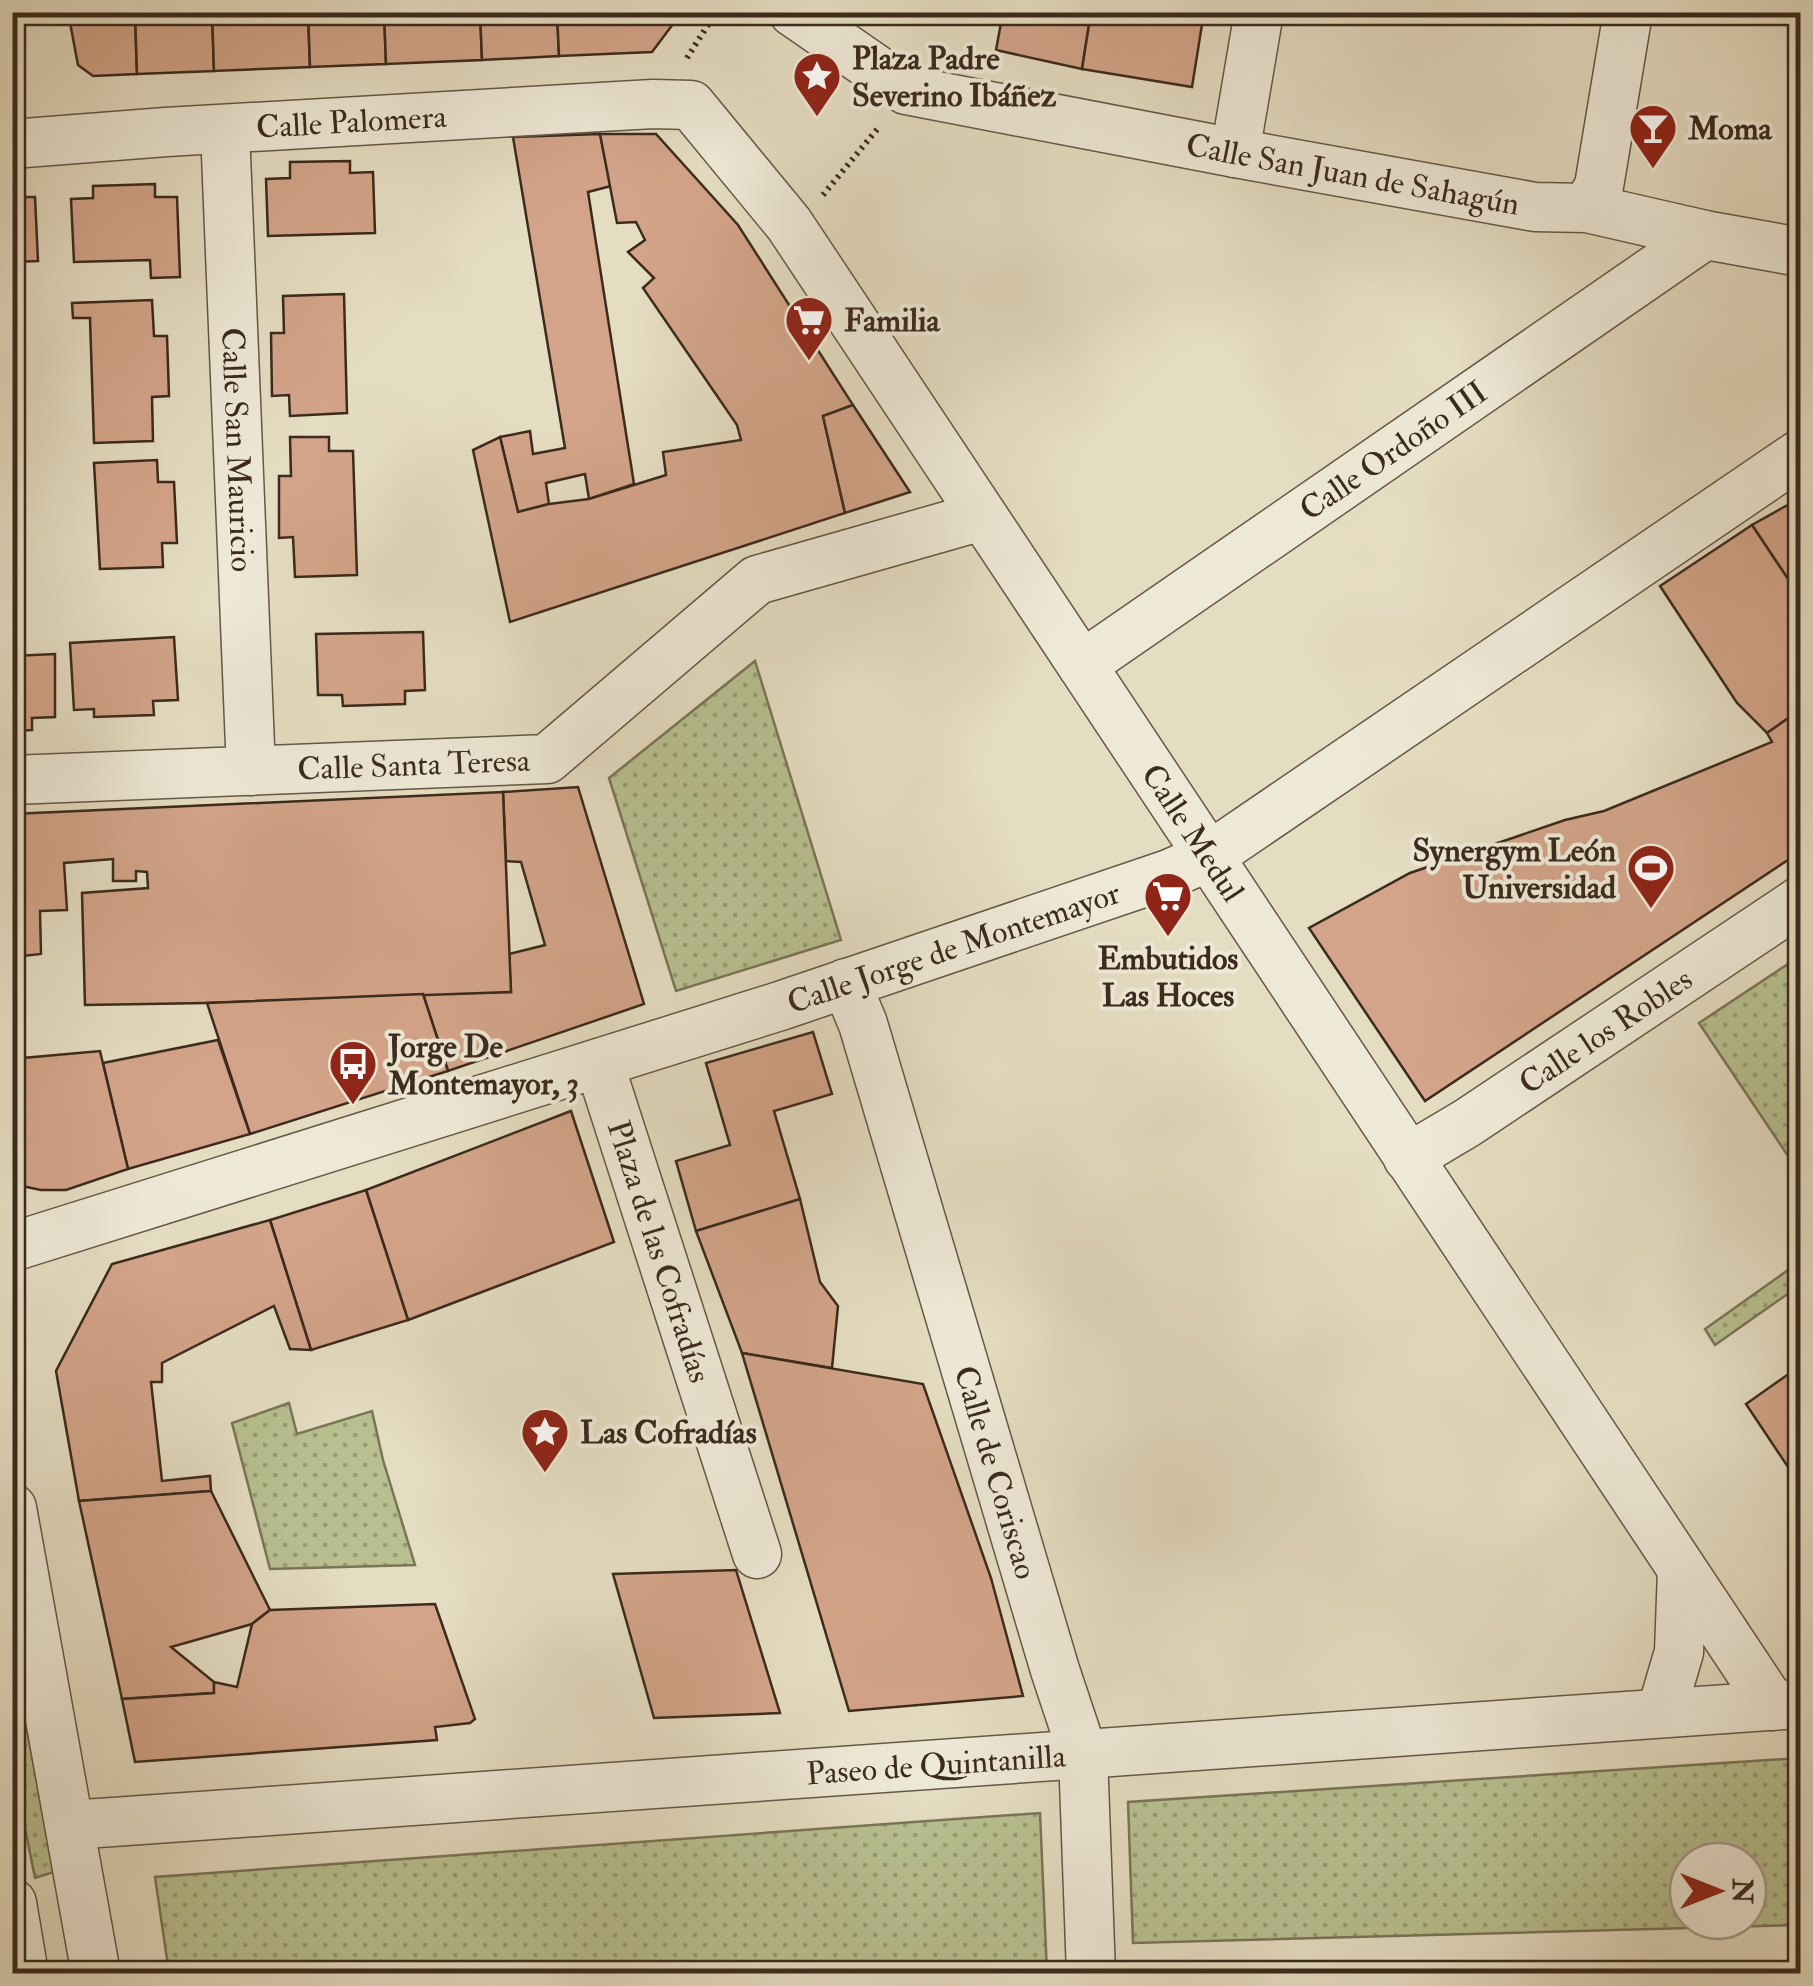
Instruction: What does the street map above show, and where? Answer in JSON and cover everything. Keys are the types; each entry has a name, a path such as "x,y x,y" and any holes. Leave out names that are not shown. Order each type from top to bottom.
{"street":[{"path":"792,12 906,90"},
{"path":"1235,153 1259,12"},
{"path":"1587,208 1599,186 1628,12"},
{"name":"Calle San Juan de Sahagún","path":"906,90 1535,206 1587,208 1800,252"},
{"name":"Calle Medul","path":"691,105 789,224 1682,1570 1787,1705"},
{"name":"Calle Palomera","path":"12,144 166,132 691,105"},
{"name":"Calle San Mauricio","path":"225,130 251,771"},
{"name":"Calle Ordoño III","path":"1082,666 1705,235"},
{"name":"Calle Jorge de Montemayor","path":"24,1234 599,1063 1169,874 1208,857 1800,454"},
{"name":"Calle Santa Teresa","path":"12,780 547,759 757,580 982,516"},
{"name":"Calle los Robles","path":"1408,1158 1800,902"},
{"name":"Calle de Coriscao","path":"846,983 863,1024 1082,1754 1090,1974"},
{"name":"Plaza de las Cofradías","path":"599,1063 757,1554"},
{"path":"12,1508 96,1974"},
{"path":"1661,1713 1679,1652 1682,1570"},
{"name":"Paseo de Quintanilla","path":"70,1824 1787,1705"},
{"path":"12,1903 24,1974"}],"path":[{"path":"789,224 816,204 906,90"}],"green space":[{"path":"755,661 841,940 676,991 609,778"},
{"path":"1800,956 1800,1174 1699,1023"},
{"path":"1788,1270 1799,1286 1715,1345 1705,1329"},
{"path":"289,1403 297,1434 372,1411 415,1565 270,1569 232,1423"},
{"path":"12,1650 54,1872 35,1878 13,1768"},
{"path":"1800,1758 1800,1925 1768,1926 1768,1841 1668,1841 1668,1929 1133,1943 1128,1802"},
{"path":"1040,1813 1047,1973 169,1973 155,1877"}],"building":[{"path":"68,12 102,12 103,17 135,18 137,74 93,76 78,65"},
{"path":"135,12 158,12 158,17 212,12 214,71 137,74"},
{"path":"212,12 308,12 310,67 214,71"},
{"path":"308,12 384,12 386,64 310,67"},
{"path":"384,12 480,12 482,60 386,64"},
{"path":"480,12 557,12 559,56 482,60"},
{"path":"557,12 682,12 652,52 559,56"},
{"path":"1003,12 1091,12 1082,69 996,50"},
{"path":"1091,12 1204,12 1192,87 1082,69"},
{"path":"600,134 611,186 588,192 634,484 589,499 585,474 546,483 549,504 518,512 500,437 530,431 533,454 565,448 513,137"},
{"path":"600,134 656,134 738,225 853,405 823,416 845,513 510,622 473,450 500,437 518,512 589,499 666,475 663,452 741,440 737,425 643,288 654,278 628,252 645,240 636,222 617,223"},
{"path":"350,161 350,173 373,172 375,233 268,236 266,179 290,178 290,162"},
{"path":"155,184 155,197 177,197 180,277 151,278 150,260 74,262 71,199 93,198 93,186"},
{"path":"12,188 13,197 35,197 38,261 12,262"},
{"path":"344,294 347,413 290,416 289,395 272,396 271,333 284,333 283,296"},
{"path":"152,300 154,336 167,336 169,396 152,397 153,441 94,443 90,318 73,318 72,303"},
{"path":"853,405 910,492 845,513 823,416"},
{"path":"290,437 329,437 329,451 353,451 357,575 295,577 293,537 279,538 279,476 291,476"},
{"path":"157,460 158,482 174,482 177,543 162,543 163,567 100,569 94,463"},
{"path":"1800,498 1800,597 1752,525"},
{"path":"1752,525 1800,597 1800,710 1767,733 1737,703 1660,586"},
{"path":"423,632 425,690 405,691 405,704 343,706 342,695 318,695 316,634"},
{"path":"174,637 178,700 153,701 154,715 94,717 94,709 74,710 70,643"},
{"path":"55,654 55,717 32,718 32,730 12,731 12,656"},
{"path":"1800,710 1800,852 1425,1101 1309,928 1410,873 1565,820 1604,811 1772,742 1767,733"},
{"path":"578,787 644,1004 448,1071 423,994 511,992 509,954 545,945 521,862 506,861 503,792"},
{"path":"503,792 511,992 85,1005 82,893 148,888 147,872 136,871 136,881 113,881 113,859 64,863 67,910 40,911 41,954 12,957 12,814"},
{"path":"423,994 448,1071 250,1134 207,1003"},
{"path":"813,1032 832,1094 774,1111 800,1199 696,1231 676,1161 730,1145 706,1063"},
{"path":"218,1040 250,1134 128,1169 103,1063"},
{"path":"100,1051 128,1169 66,1190 12,1184 12,1059"},
{"path":"571,1111 614,1242 408,1320 366,1190"},
{"path":"366,1190 408,1320 311,1350 270,1220"},
{"path":"800,1199 820,1282 838,1306 832,1368 742,1353 696,1231"},
{"path":"270,1220 311,1350 290,1349 274,1306 162,1363 162,1382 151,1382 162,1481 210,1476 211,1491 79,1501 56,1371 112,1264"},
{"path":"742,1353 923,1384 991,1578 1023,1696 849,1711"},
{"path":"1800,1366 1800,1485 1746,1404"},
{"path":"211,1491 270,1610 252,1624 171,1647 214,1682 214,1693 122,1699 79,1501"},
{"path":"736,1570 780,1713 654,1718 613,1574"},
{"path":"435,1604 475,1719 470,1723 435,1727 437,1740 135,1762 122,1699 214,1693 214,1682 237,1687 252,1624 270,1610"}],"place":[{"name":"Plaza Padre Severino Ibáñez","path":"817,118"},
{"name":"Moma","path":"1653,170"},
{"name":"Familia","path":"809,362"},
{"name":"Synergym León Universidad","path":"1651,910"},
{"name":"Embutidos Las Hoces","path":"1168,938"},
{"name":"Jorge De Montemayor, 3","path":"353,1106"},
{"name":"Las Cofradías","path":"545,1474"}]}
